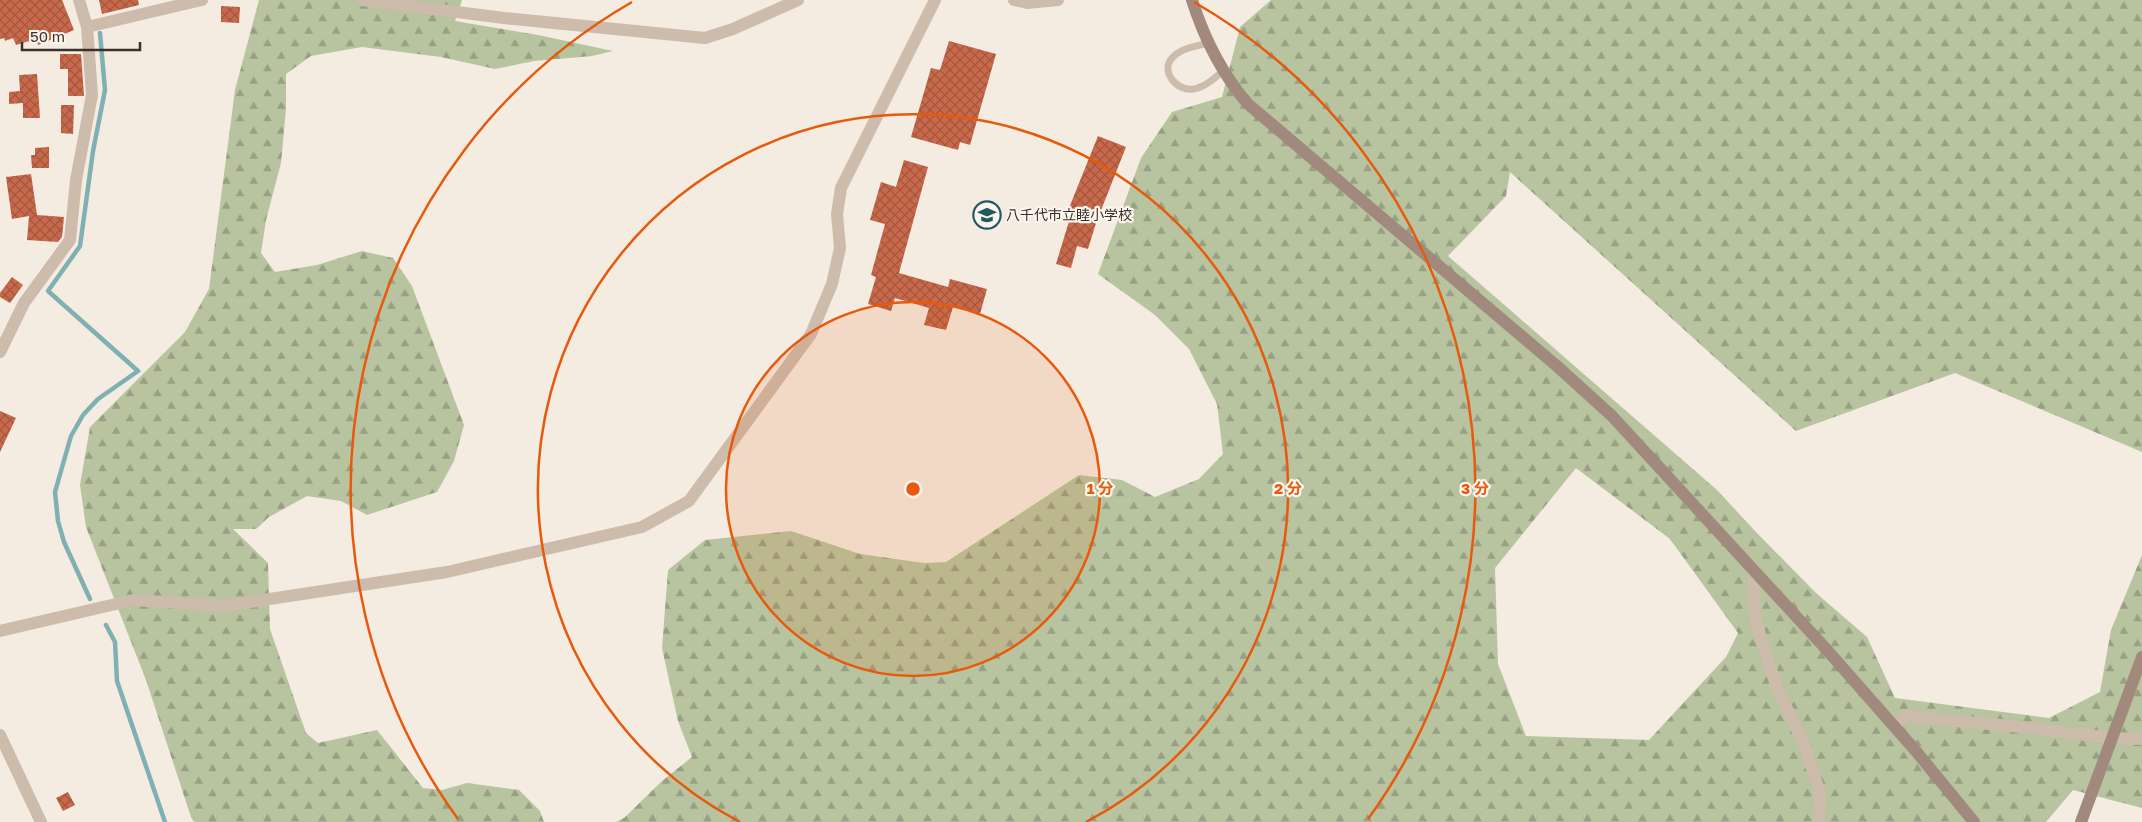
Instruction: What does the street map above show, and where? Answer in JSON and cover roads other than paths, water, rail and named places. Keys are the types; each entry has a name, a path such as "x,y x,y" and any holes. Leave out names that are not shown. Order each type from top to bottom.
{"street":[{"path":"0,352 24,303 70,240 76,180 92,95 87,27 79,0"},
{"path":"87,27 202,0"},
{"path":"363,0 504,18 705,38 733,30 798,0"},
{"path":"0,631 133,600 224,606 447,572 642,528 689,501 811,334 832,284 840,248 837,214 841,188 935,0"},
{"path":"1014,0 1027,3 1058,0"},
{"path":"1192,0 1209,44 1223,71 1248,104 1551,361 1612,416 1753,568 1893,726 1974,822"},
{"path":"1753,568 1755,619 1777,688 1805,746 1820,794 1819,822"},
{"path":"2081,822 2142,657"},
{"path":"1893,726 1905,716 2112,738 2142,739"},
{"path":"0,735 41,822"}],"lane":[{"path":"1209,44 1193,47 1173,57 1168,64 1171,79 1178,87 1195,89 1212,80 1223,71"}],"waterway":[{"path":"90,599 64,542 58,521 55,492 71,436 83,415 98,399 138,371 48,291 80,246 93,151 105,90 100,33"},
{"path":"106,625 115,642 117,681 165,822"}],"place":[{"name":"八千代市立睦小学校","path":"987,215"}]}
